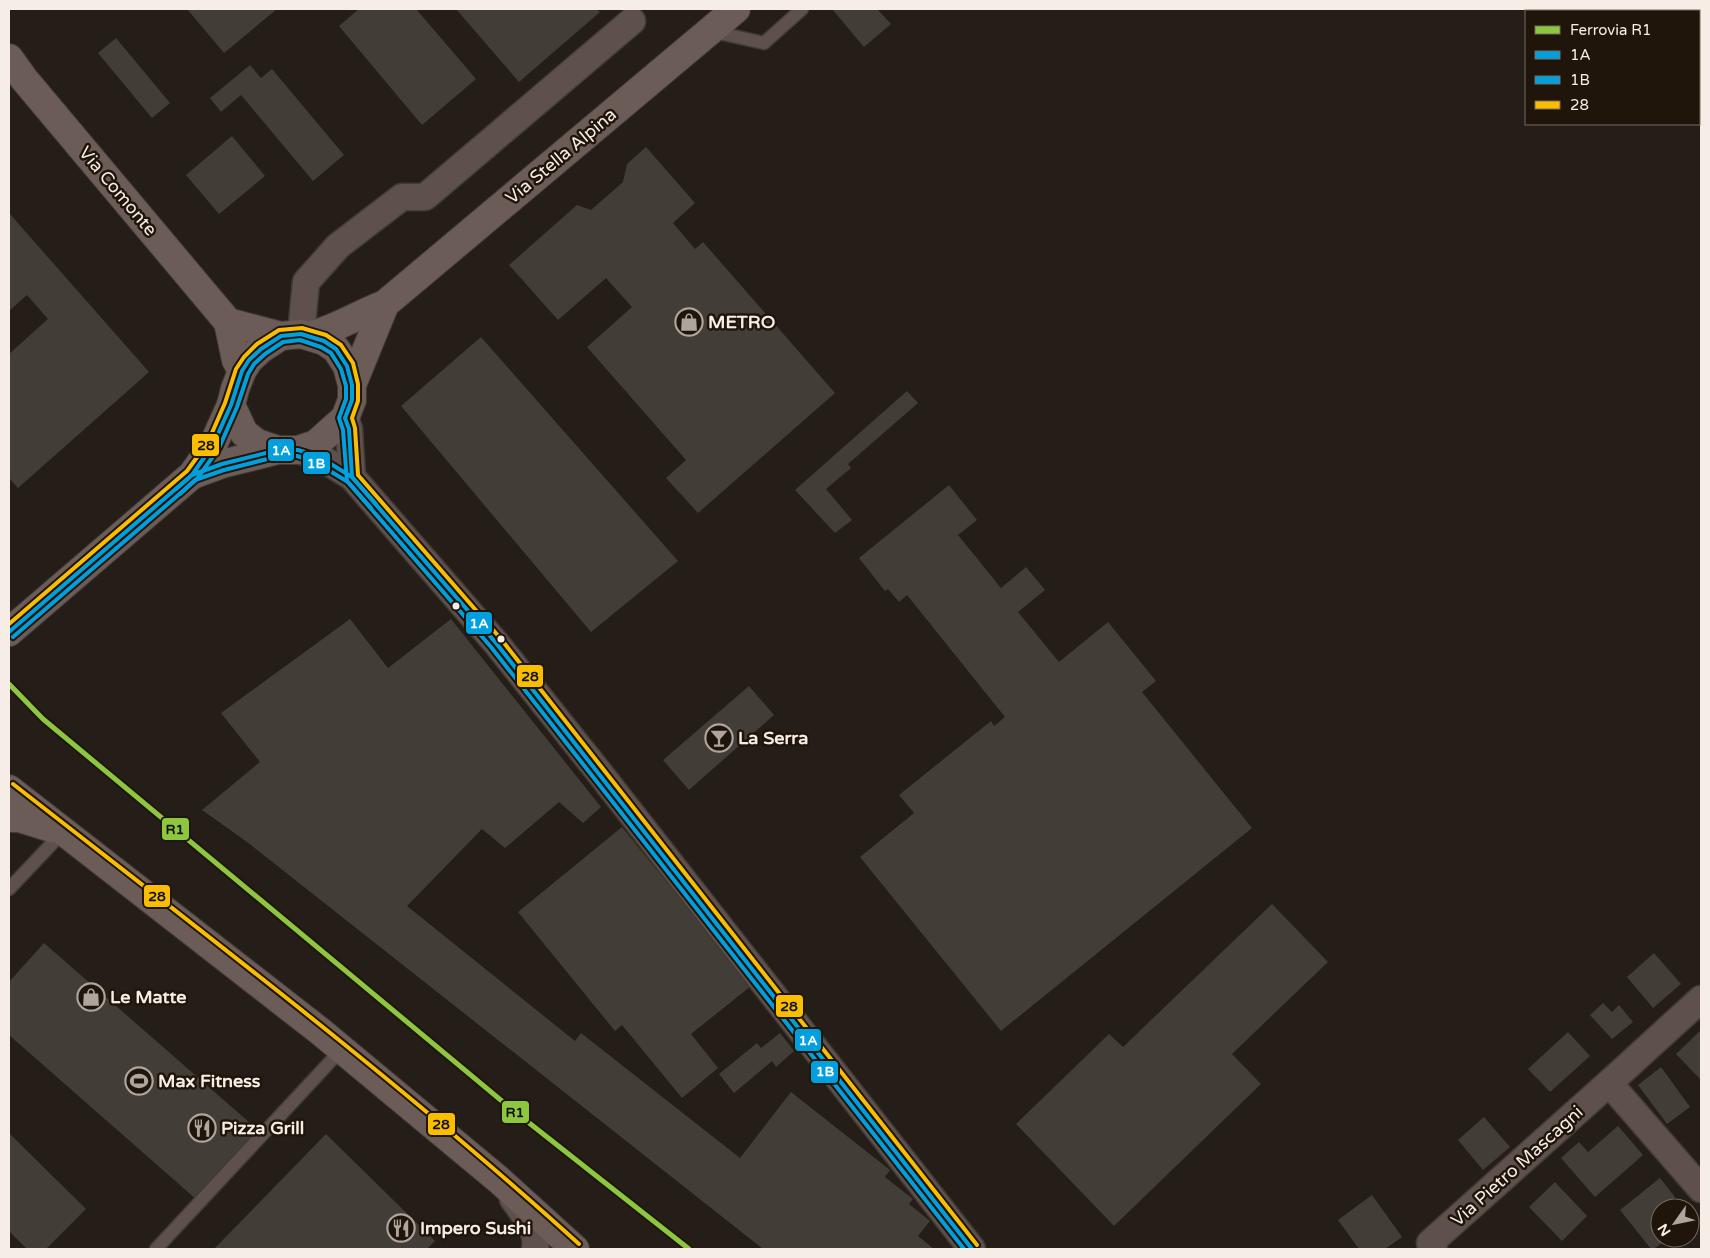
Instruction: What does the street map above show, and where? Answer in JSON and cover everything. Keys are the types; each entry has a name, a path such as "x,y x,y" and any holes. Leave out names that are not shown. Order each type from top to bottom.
{"street":[{"name":"Via Stella Alpina","path":"297,336 330,330 356,315 385,304 736,9"},
{"path":"297,336 306,282 338,246 402,197 425,197 632,21"},
{"name":"Via Comonte","path":"9,58 228,322"},
{"name":"Via Stella Alpina","path":"352,385 385,304"},
{"path":"192,475 222,464 316,444 346,418 352,400 352,385 347,366 336,349 324,341 228,322 236,360 242,371"},
{"path":"9,632 192,475 212,445 232,405 234,389 249,360 261,349 297,336"},
{"path":"232,405 244,433 257,444 318,456 352,478 496,643 634,816 972,1249"},
{"path":"346,418 349,429 352,478"},
{"path":"9,789 313,1026 499,1180 567,1247"},
{"path":"9,818 19,818 63,832"},
{"path":"1701,999 1609,1083 1701,1189"},
{"name":"Via Pietro Mascagni","path":"1434,1249 1430,1243 1609,1083"},
{"path":"499,1180 531,1225 537,1242 536,1249"}],"lane":[{"path":"710,31 764,43 802,9"},
{"path":"9,889 63,832"},
{"path":"156,1249 342,1050"}],"building":[{"path":"187,9 277,9 224,53"},
{"path":"359,9 416,9 476,79 422,125 339,26"},
{"path":"456,9 596,9 600,12 519,82"},
{"path":"832,9 877,9 891,24 864,47"},
{"path":"116,38 170,103 152,118 98,53"},
{"path":"250,65 261,78 272,69 344,155 313,181 241,95 221,112 210,98"},
{"path":"232,136 265,176 219,214 186,175"},
{"path":"646,147 695,203 673,223 695,249 703,242 835,393 698,513 666,478 686,460 587,347 632,307 606,278 558,320 509,265 577,205 591,210 623,182 627,164"},
{"path":"9,213 149,372 18,488 9,478 9,354 48,319 27,295 9,311"},
{"path":"481,337 678,561 591,632 401,406"},
{"path":"907,391 918,403 848,464 851,468 826,489 852,520 835,533 795,490"},
{"path":"949,485 977,520 958,535 1001,588 1026,567 1045,590 1018,612 1059,662 1108,622 1156,681 1142,692 1252,828 1001,1031 860,857 914,813 899,795 991,721 994,726 1005,717 907,595 899,602 888,589 885,591 859,558"},
{"path":"350,619 388,668 451,619 601,807 583,823 559,802 505,848 482,829 407,906 575,1041 581,1033 740,1158 791,1092 890,1170 885,1177 913,1199 909,1204 930,1221 918,1236 934,1249 763,1249 247,842 202,810 260,762 221,713"},
{"name":"La Serra","path":"749,686 774,715 689,790 663,760"},
{"path":"622,827 751,986 691,1034 718,1068 682,1098 622,1025 615,1031 518,912"},
{"path":"1272,904 1328,962 1232,1054 1261,1084 1114,1226 1016,1124 1109,1034 1123,1047"},
{"path":"44,943 258,1130 197,1200 9,1035 9,982"},
{"path":"1654,953 1681,984 1653,1008 1627,977"},
{"path":"1603,1003 1612,1012 1619,1005 1633,1022 1612,1039 1590,1015"},
{"path":"1701,1030 1701,1080 1676,1054"},
{"path":"1568,1032 1590,1056 1550,1092 1528,1069"},
{"path":"780,1033 794,1051 776,1067 772,1061 734,1093 719,1074 757,1043 761,1048"},
{"path":"1661,1067 1690,1107 1667,1124 1638,1085"},
{"path":"1484,1117 1510,1147 1483,1170 1458,1140"},
{"path":"1618,1126 1643,1155 1595,1197 1561,1158 1579,1142 1588,1152"},
{"path":"9,1133 86,1209 46,1249 27,1249 9,1231"},
{"path":"326,1134 435,1241 427,1249 214,1249"},
{"path":"1660,1178 1675,1197 1650,1198 1650,1248 1620,1210"},
{"path":"1555,1182 1587,1216 1562,1241 1529,1207"},
{"path":"1372,1195 1402,1237 1385,1249 1359,1249 1338,1220"}],"rail line":[{"name":"R1","path":"9,684 43,719 514,1111 689,1249"}],"transit line":[{"name":"28","path":"9,624 187,471 208,442 225,403 236,369 244,357 257,344 279,330 302,328 326,335 341,345 353,363 358,384 358,401 352,418 355,428 358,475 501,639 977,1245"},
{"name":"1A","path":"9,632 192,475 213,445 231,405 242,371 249,360 261,349 281,336 301,334 324,341 336,349 347,366 352,385 352,400 345,418 349,429 352,477 496,643 972,1249"},
{"name":"1B","path":"13,637 197,479 219,448 237,407 248,374 254,364 265,354 283,342 300,340 321,347 331,353 341,369 346,386 346,399 339,418 343,430 347,481 491,647 964,1249"},
{"name":"1A","path":"176,489 192,475 222,464 278,450 298,450 318,456 352,477 376,504"},
{"name":"1B","path":"180,494 195,480 224,470 279,456 297,456 315,462 348,482 371,508"},
{"name":"28","path":"13,784 229,952 371,1066 442,1124 579,1244"}],"place":[{"name":"METRO","path":"689,322"},
{"name":"La Serra","path":"719,738"},
{"name":"Le Matte","path":"91,997"},
{"name":"Max Fitness","path":"139,1081"},
{"name":"Pizza Grill","path":"202,1128"},
{"name":"Impero Sushi","path":"401,1228"}]}
